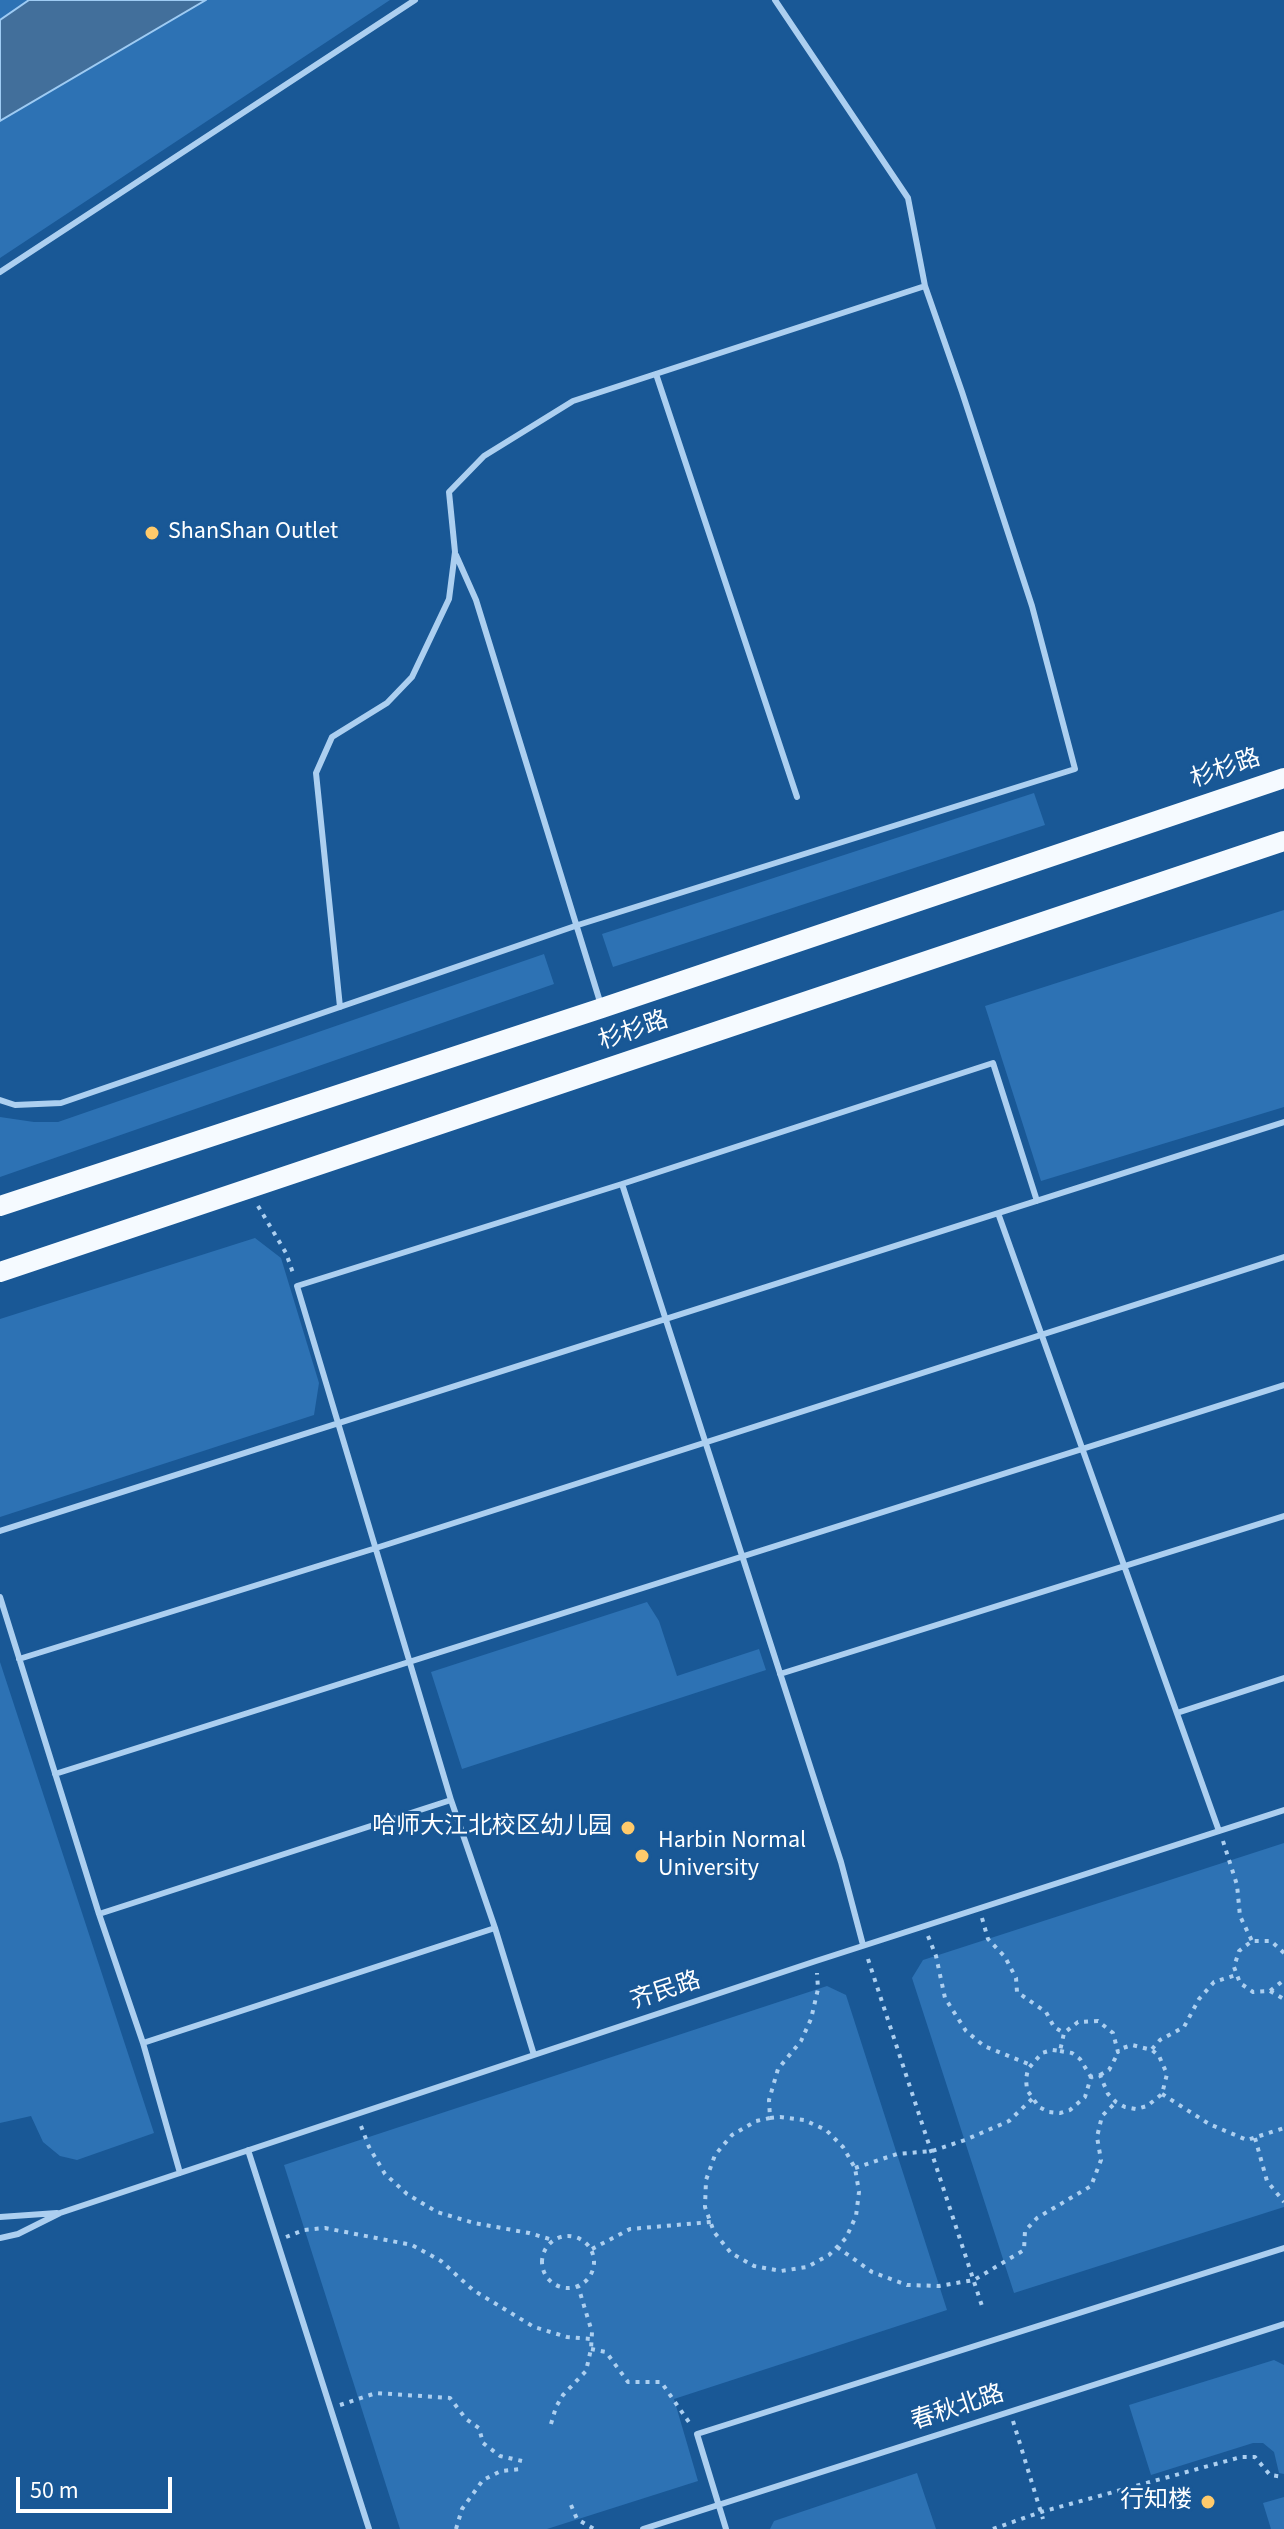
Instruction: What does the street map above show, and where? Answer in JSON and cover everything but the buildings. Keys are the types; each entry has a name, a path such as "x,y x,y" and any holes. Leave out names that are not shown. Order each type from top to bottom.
{"main road":[{"name":"杉杉路","path":"0,1206 602,1008 1284,778"},
{"name":"杉杉路","path":"0,1272 1284,841"}],"lane":[{"path":"0,272 415,0"},
{"path":"0,1100 15,1105 61,1103 578,925 1075,769 1032,606 925,286 908,198 775,0"},
{"path":"340,1007 316,773 332,737 387,703 412,677 449,599 455,552 449,492 484,456 573,401 925,286"},
{"path":"656,374 797,797"},
{"path":"455,552 476,600 602,1008"},
{"path":"534,2055 451,1800 297,1286 993,1063 1037,1201"},
{"path":"0,1531 1284,1122"},
{"path":"622,1184 841,1862 863,1945"},
{"path":"998,1213 1219,1831"},
{"path":"19,1659 1284,1257"},
{"path":"55,1774 1284,1385"},
{"path":"780,1674 1284,1516"},
{"path":"0,1597 99,1914 143,2043 180,2173"},
{"path":"1177,1713 1284,1678"},
{"path":"99,1914 451,1800"},
{"name":"齐民路","path":"60,2213 863,1945 1284,1810"},
{"path":"143,2043 495,1928"},
{"path":"248,2150 369,2529"},
{"path":"0,2217 60,2213"},
{"path":"0,2238 18,2234 60,2213"},
{"path":"726,2529 697,2434 1284,2248"},
{"name":"春秋北路","path":"643,2529 1284,2324"}],"path":[{"path":"248,1189 286,1253 297,1286"},
{"path":"1219,1831 1237,1885 1240,1916 1252,1941"},
{"path":"979,1908 988,1939 1005,1957 1016,1978 1017,1992 1046,2012 1054,2027 1064,2033"},
{"path":"924,1925 936,1956 945,1998 966,2031 984,2046 1031,2065"},
{"path":"1284,1953 1271,1941 1252,1941 1239,1951 1234,1967 1240,1983 1253,1992 1270,1991 1284,1999"},
{"path":"863,1945 983,2309"},
{"path":"770,2118 769,2100 778,2069 801,2041 811,2019 818,1989 816,1961"},
{"path":"1152,2050 1160,2040 1184,2027 1199,1999 1214,1982 1236,1975"},
{"path":"1270,1991 1284,1980"},
{"path":"1060,2051 1064,2033 1078,2022 1098,2021 1113,2033 1118,2052"},
{"path":"1091,2077 1109,2070 1118,2052 1132,2045 1152,2050 1159,2056 1167,2074 1162,2094 1147,2106 1136,2109 1116,2102 1108,2094 1100,2075"},
{"path":"1042,2053 1072,2053 1080,2059 1091,2077 1085,2097 1070,2110 1060,2113 1039,2107 1032,2099 1026,2079 1031,2065 1042,2053"},
{"path":"1162,2094 1209,2124 1247,2140 1284,2128"},
{"path":"855,2168 897,2154 932,2151 1009,2121 1032,2099"},
{"path":"837,2247 872,2272 907,2285 939,2286 974,2280 1024,2250 1025,2231 1037,2218 1091,2186 1101,2160 1097,2137 1102,2116 1116,2102"},
{"path":"356,2114 369,2147 385,2174 407,2194 437,2212 553,2240 569,2235 578,2237 592,2249 595,2257 591,2275 578,2286 553,2284 543,2271 543,2254 553,2240"},
{"path":"770,2118 804,2120 826,2130 843,2147 855,2168 859,2192 856,2216 846,2238 829,2255 807,2267 781,2271 754,2266 731,2253 714,2232 705,2207 706,2180 715,2155 732,2135 756,2121 770,2118"},
{"path":"1255,2138 1267,2181 1284,2202"},
{"path":"592,2249 630,2229 711,2222"},
{"path":"277,2240 304,2230 325,2228 412,2245 441,2261 473,2290 534,2327 567,2337 591,2339"},
{"path":"551,2424 563,2395 586,2371 591,2349 588,2314 578,2286"},
{"path":"591,2349 606,2352 628,2382 661,2382 697,2434"},
{"path":"331,2409 376,2393 450,2398 466,2419 479,2428 483,2443 500,2456 522,2461"},
{"path":"1009,2412 1043,2519"},
{"path":"993,2529 1041,2512 1241,2457 1255,2457 1270,2475 1284,2477"},
{"path":"456,2529 462,2509 483,2480 501,2471 521,2469"},
{"path":"571,2505 577,2519 594,2529"}],"shaded area":[{"path":"0,0 390,0 0,258"},
{"path":"29,0 206,0 0,121 0,20"},
{"path":"1034,793 1045,825 613,967 602,934"},
{"path":"1284,910 1284,1107 1041,1181 985,1006"},
{"path":"544,954 554,984 0,1177 0,1117 58,1122"},
{"path":"255,1238 281,1258 319,1383 314,1415 0,1517 0,1319"},
{"path":"647,1602 659,1621 677,1676 759,1649 766,1670 462,1769 431,1672"},
{"path":"0,1662 154,2133 77,2160 60,2156 43,2142 31,2116 0,2123"},
{"path":"1284,1843 1284,2207 1014,2293 912,1978 923,1960"},
{"path":"827,1986 846,1995 947,2310 674,2399 698,2481 547,2529 400,2529 284,2165"},
{"path":"1274,2360 1284,2365 1284,2474 1279,2473 1274,2452 1263,2443 1253,2443 1151,2475 1129,2405"},
{"path":"917,2473 936,2529 770,2529 774,2521"},
{"path":"1284,2497 1284,2529 1271,2529 1263,2503"}],"place":[{"name":"ShanShan Outlet","path":"152,533"},
{"name":"哈师大江北校区幼儿园","path":"628,1828"},
{"name":"Harbin Normal University","path":"642,1856"},
{"name":"行知楼","path":"1208,2502"}]}
